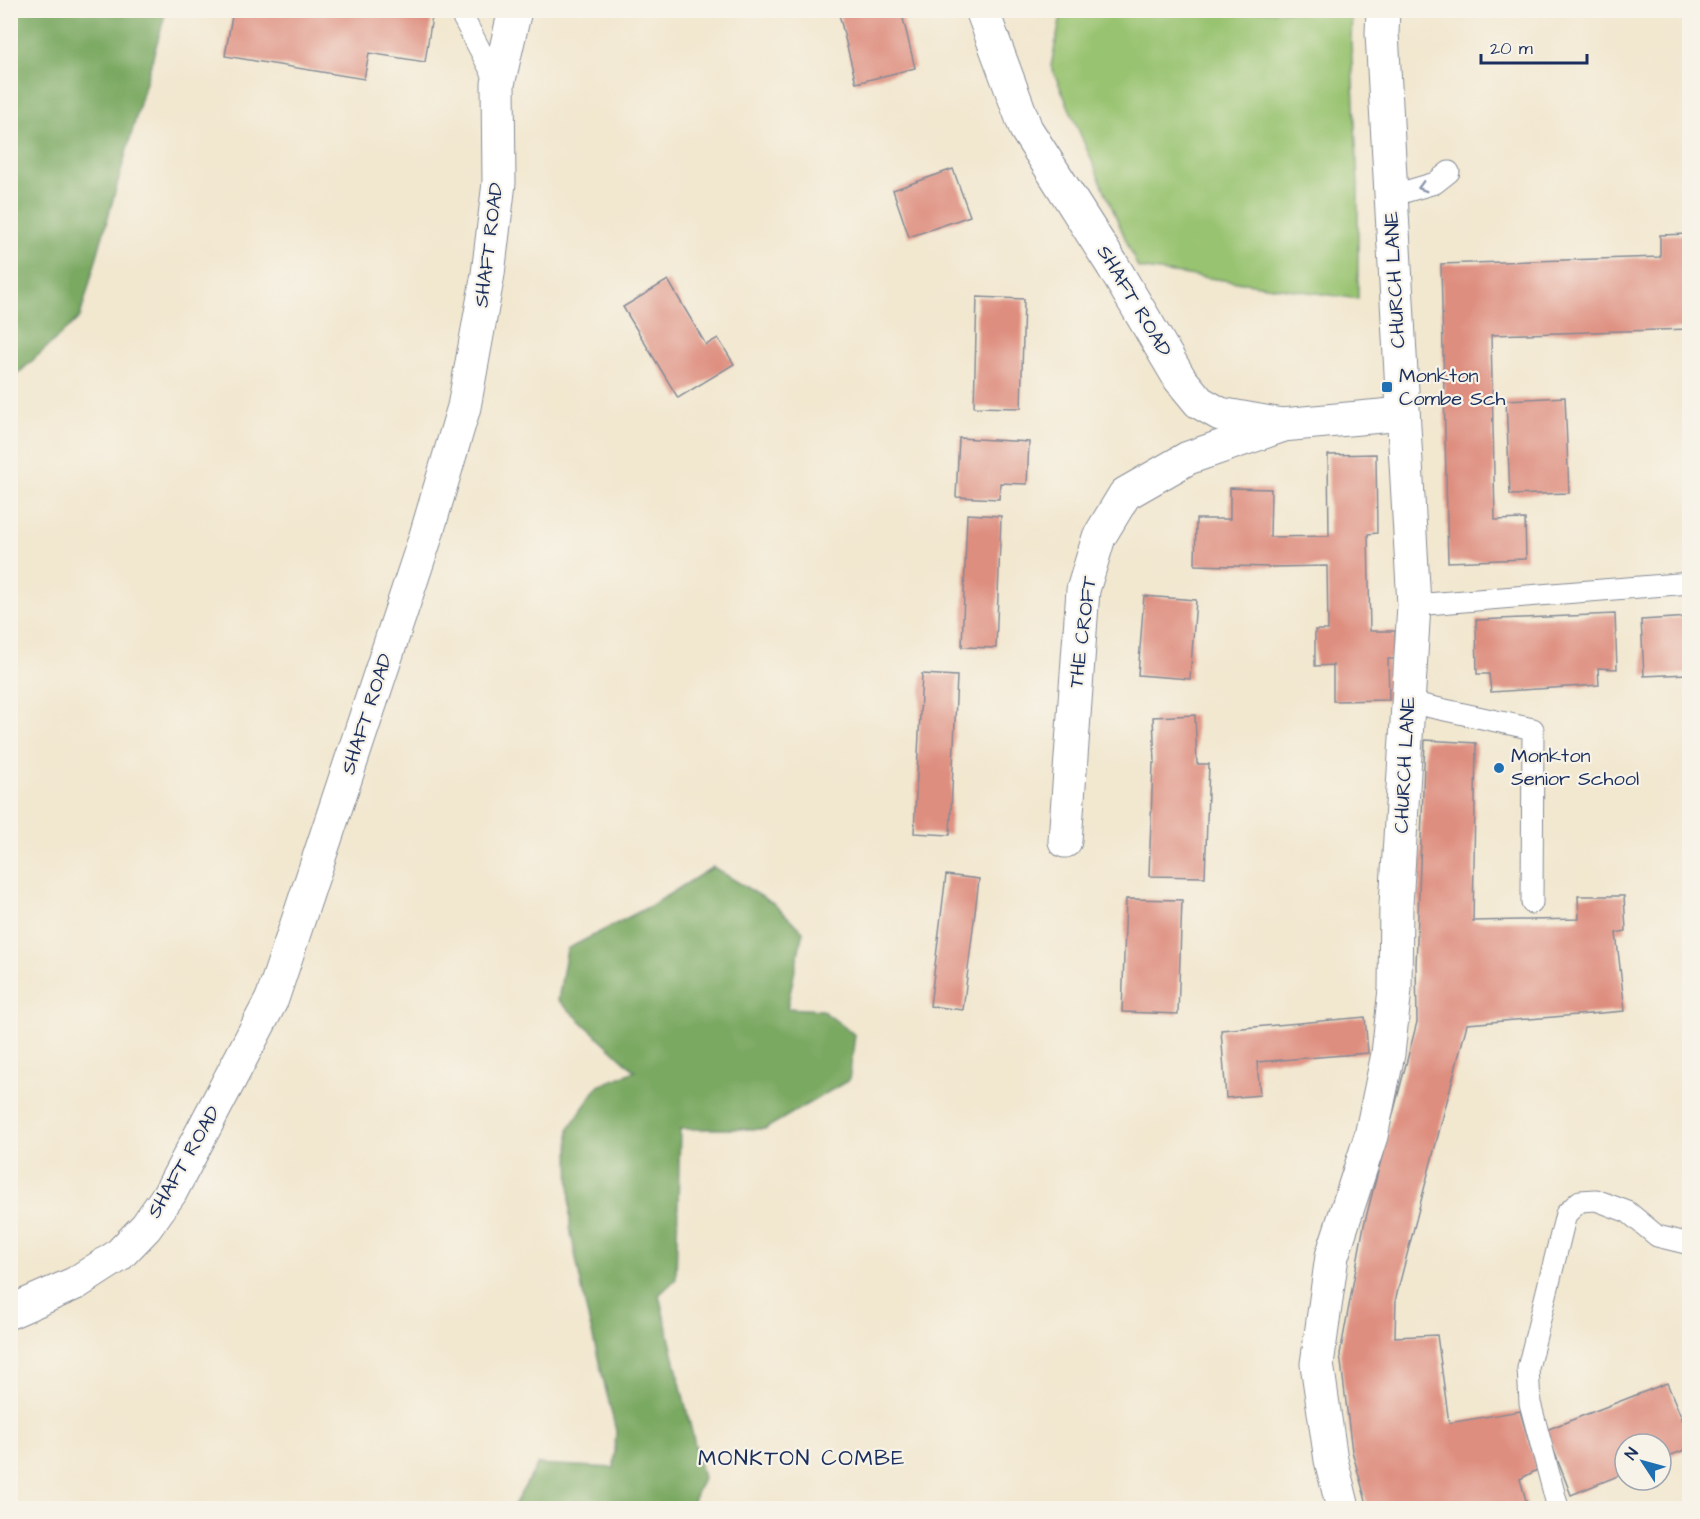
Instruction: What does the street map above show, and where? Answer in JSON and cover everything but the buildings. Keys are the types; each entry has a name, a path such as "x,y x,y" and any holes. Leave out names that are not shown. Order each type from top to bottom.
{"street":[{"name":"SHAFT ROAD","path":"10,1312 76,1283 118,1256 146,1227 170,1193 272,999 425,539 464,407 488,274 499,183 498,84 515,10"},
{"name":"SHAFT ROAD","path":"982,10 1026,129 1113,266 1180,379 1199,402 1220,414 1282,425 1403,414"},
{"name":"CHURCH LANE","path":"1343,1509 1331,1460 1317,1364 1332,1256 1371,1136 1388,1054 1395,989 1396,904 1414,605 1382,33 1383,10"},
{"name":"THE CROFT","path":"1065,841 1083,590 1099,537 1125,494 1188,458 1282,425"}],"lane":[{"path":"459,10 498,84"},
{"path":"1391,196 1435,183 1449,172"},
{"path":"1414,605 1689,583"},
{"path":"1408,702 1533,729 1532,903"},
{"path":"1558,1509 1530,1403 1528,1368 1566,1214 1580,1201 1596,1200 1628,1212 1657,1236 1689,1244"}],"green space":[{"path":"11,10 166,11 80,317 11,380"},
{"path":"1062,11 1352,11 1351,42 1358,185 1358,299 1138,268 1051,66"},
{"path":"713,867 774,904 803,931 787,1008 822,1010 855,1035 849,1080 765,1129 680,1129 676,1279 659,1295 703,1478 690,1508 512,1508 538,1464 614,1468 616,1431 586,1309 570,1228 569,1128 598,1086 635,1071 558,1000 567,949 652,905"}],"place":[{"name":"Monkton Combe Sch","path":"1387,387"},
{"name":"Monkton Senior School","path":"1499,768"}],"district":[{"name":"MONKTON COMBE","path":"802,1458"}]}
